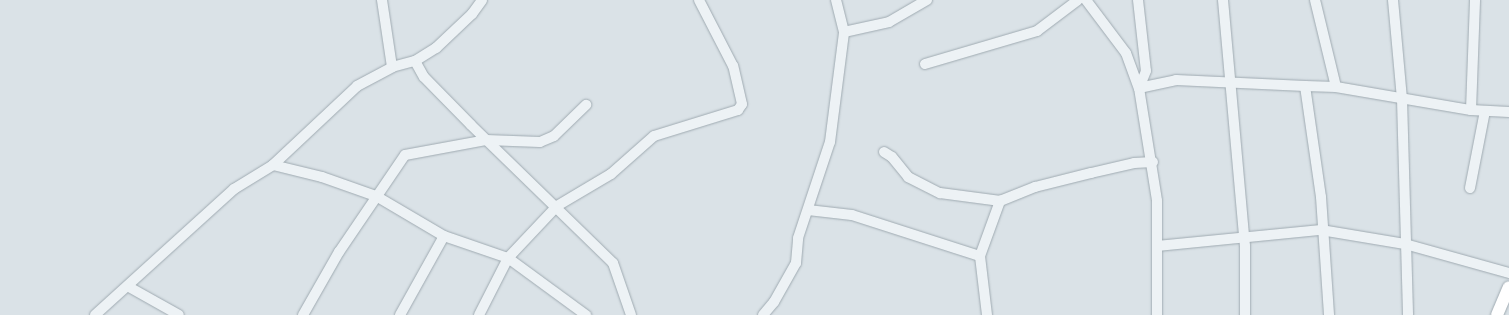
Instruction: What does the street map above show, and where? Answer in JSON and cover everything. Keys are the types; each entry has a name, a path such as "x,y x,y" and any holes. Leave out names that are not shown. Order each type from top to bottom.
{"main road":[{"path":"1497,315 1509,287"}],"street":[{"path":"382,0 392,67"},
{"path":"95,315 129,287 234,189 273,165 357,86 392,67 415,61 436,48 472,14 482,0"},
{"path":"480,315 508,258 557,206 611,174 654,136 738,110 742,104 733,66 699,0"},
{"path":"763,315 774,302 796,264 798,238 830,142 844,32 836,0"},
{"path":"844,32 889,22 926,0"},
{"path":"925,64 1037,31 1078,0"},
{"path":"1086,0 1126,53 1139,88 1153,162 1157,246 1157,315"},
{"path":"1138,0 1146,71 1139,88"},
{"path":"1223,0 1232,82 1244,237 1245,315"},
{"path":"1315,0 1336,87"},
{"path":"1393,0 1402,99 1408,315"},
{"path":"1471,110 1475,0"},
{"path":"415,61 424,76 486,140 557,206 613,263 631,315"},
{"path":"1139,88 1176,80 1336,87 1471,110 1509,112"},
{"path":"1305,86 1321,197 1321,230 1329,315"},
{"path":"303,315 376,196 405,155 486,140 540,142 554,136 586,105"},
{"path":"1470,188 1485,111"},
{"path":"884,152 892,157 908,177 940,193 1000,201 1035,187 1134,163 1153,162"},
{"path":"273,165 322,177 376,196 444,236 508,258 586,315"},
{"path":"987,315 980,256 1000,201"},
{"path":"808,210 852,214 980,256"},
{"path":"1157,246 1321,230 1405,244 1509,273"},
{"path":"400,315 444,236"},
{"path":"129,287 179,315"}]}
